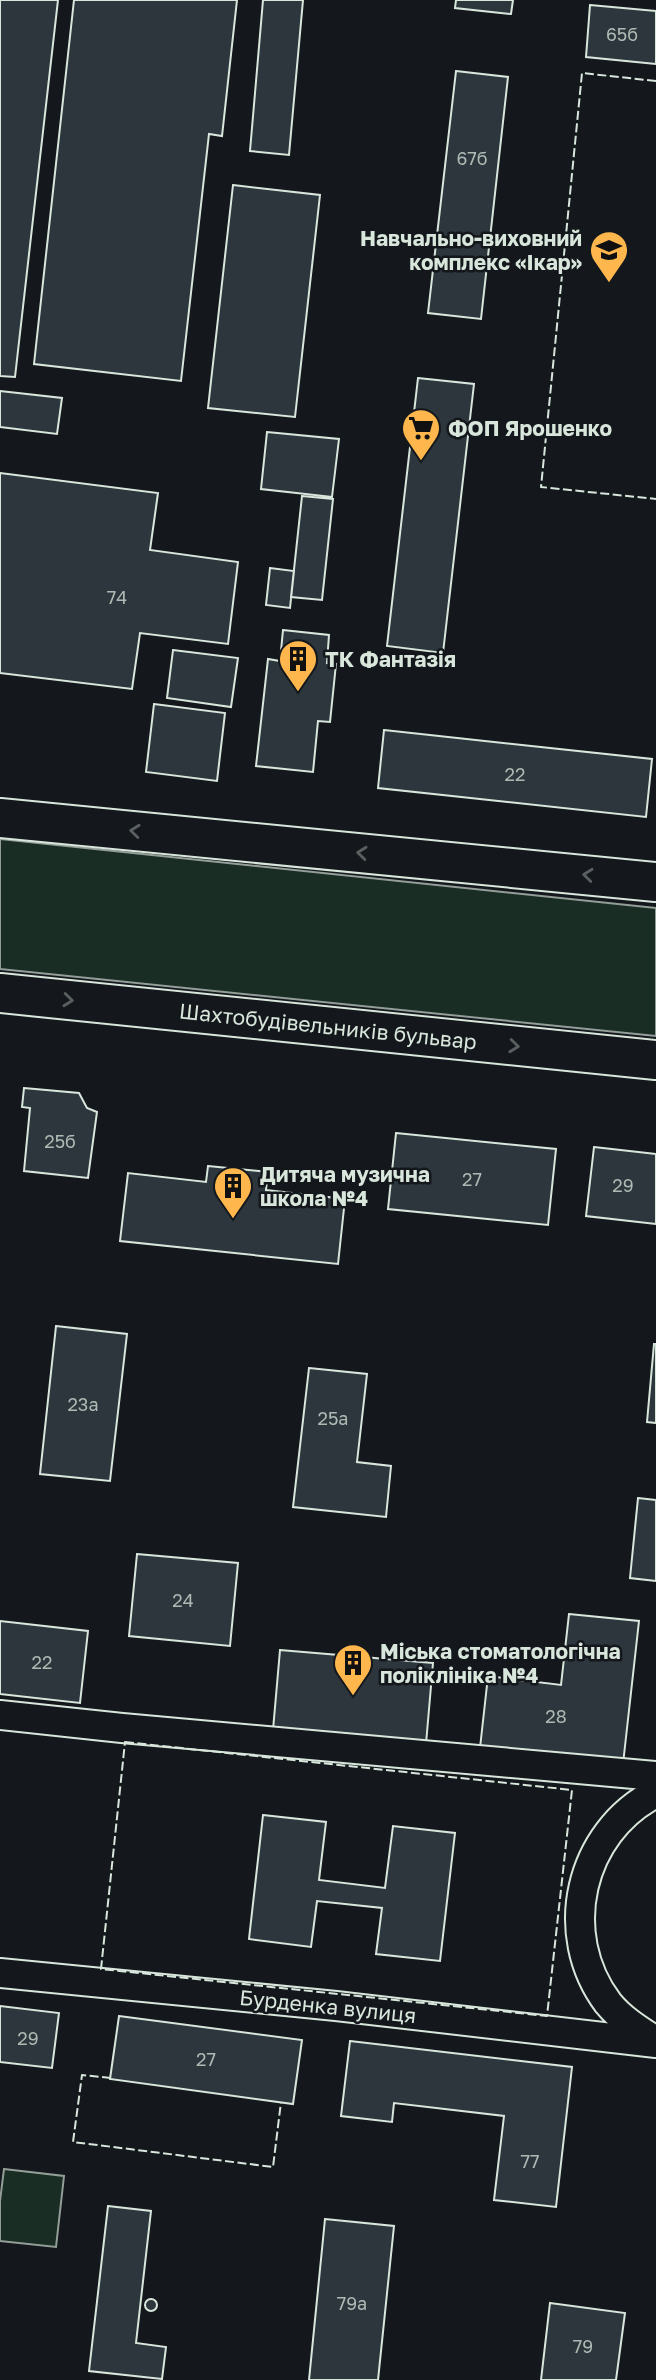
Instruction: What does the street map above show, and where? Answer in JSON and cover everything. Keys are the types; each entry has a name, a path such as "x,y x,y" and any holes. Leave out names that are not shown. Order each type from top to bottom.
{"main road":[{"path":"0,818 656,882"},
{"name":"Шахтобудівельників бульвар","path":"0,993 656,1060"}],"street":[{"path":"0,1714 122,1728 656,1776"},
{"path":"656,1793 642,1800 616,1822 590,1862 581,1890 578,1918 585,1960 608,2003 631,2026 656,2042"},
{"name":"Бурденка вулиця","path":"0,1973 656,2042"}],"green space":[{"path":"0,839 656,908 656,1036 0,969"},
{"path":"4,2169 64,2176 56,2247 0,2241 0,2201"}],"building":[{"path":"0,0 58,0 15,377 0,376"},
{"path":"74,0 237,0 222,136 209,134 181,381 34,364"},
{"path":"263,0 303,0 289,155 250,151"},
{"path":"456,0 513,0 511,14 455,8"},
{"path":"590,5 656,11 656,64 586,57"},
{"path":"456,71 508,77 481,319 428,313"},
{"path":"233,185 320,195 295,417 208,408"},
{"path":"418,378 474,384 443,653 387,646"},
{"path":"0,391 62,398 57,434 0,427"},
{"path":"267,432 339,439 332,497 261,489"},
{"path":"0,473 158,493 150,550 238,562 228,644 140,633 132,689 0,673"},
{"path":"302,496 333,499 322,600 291,597"},
{"path":"270,568 294,571 290,608 266,605"},
{"name":"ТК Фантазія","path":"283,630 329,635 327,663 336,664 330,722 318,721 313,772 256,766 268,659 280,661"},
{"path":"173,650 238,658 231,707 167,698"},
{"path":"154,704 225,713 217,781 146,772"},
{"path":"384,730 652,759 646,817 378,788"},
{"path":"24,1088 79,1093 87,1108 97,1112 88,1178 24,1171 30,1108 22,1107"},
{"path":"396,1133 556,1149 548,1225 388,1209"},
{"path":"594,1147 656,1154 656,1224 586,1216"},
{"name":"Дитяча музична школа №4","path":"208,1166 268,1172 266,1190 345,1199 338,1264 120,1241 128,1173 206,1182"},
{"path":"56,1326 127,1334 110,1481 40,1474"},
{"path":"656,1344 656,1423 647,1422"},
{"path":"309,1368 367,1374 357,1462 391,1466 386,1517 293,1507"},
{"path":"638,1498 656,1500 656,1581 630,1578"},
{"path":"137,1554 238,1563 230,1646 129,1636"},
{"path":"569,1614 639,1621 623,1764 480,1748 488,1676 561,1685"},
{"path":"0,1621 88,1631 80,1703 0,1694"},
{"name":"Міська стоматологічна поліклініка №4","path":"280,1650 433,1663 426,1744 273,1730"},
{"path":"263,1815 326,1822 319,1880 385,1888 393,1826 455,1833 440,1961 376,1954 382,1908 317,1901 311,1947 249,1939"},
{"path":"0,2006 59,2013 52,2068 0,2062"},
{"path":"119,2016 302,2040 293,2104 110,2079"},
{"path":"350,2041 572,2067 556,2207 494,2200 504,2116 394,2103 392,2122 341,2116"},
{"path":"108,2206 151,2211 136,2343 166,2347 162,2379 89,2371"},
{"path":"325,2219 394,2226 378,2380 309,2380"},
{"path":"151,2299 157,2305 151,2311 145,2305"},
{"path":"550,2303 625,2313 616,2380 541,2380"}],"fence":[{"path":"656,81 582,73 541,487 656,499"},
{"path":"125,1742 572,1790 547,2016 101,1969 125,1742"},
{"path":"111,2078 82,2075 73,2142 273,2167 281,2102"}],"place":[{"name":"Навчально-виховний комплекс «Ікар»","path":"609,284"},
{"name":"ФОП Ярошенко","path":"421,462"},
{"name":"ТК Фантазія","path":"298,693"},
{"name":"Дитяча музична школа №4","path":"233,1220"},
{"name":"Міська стоматологічна поліклініка №4","path":"353,1697"}]}
